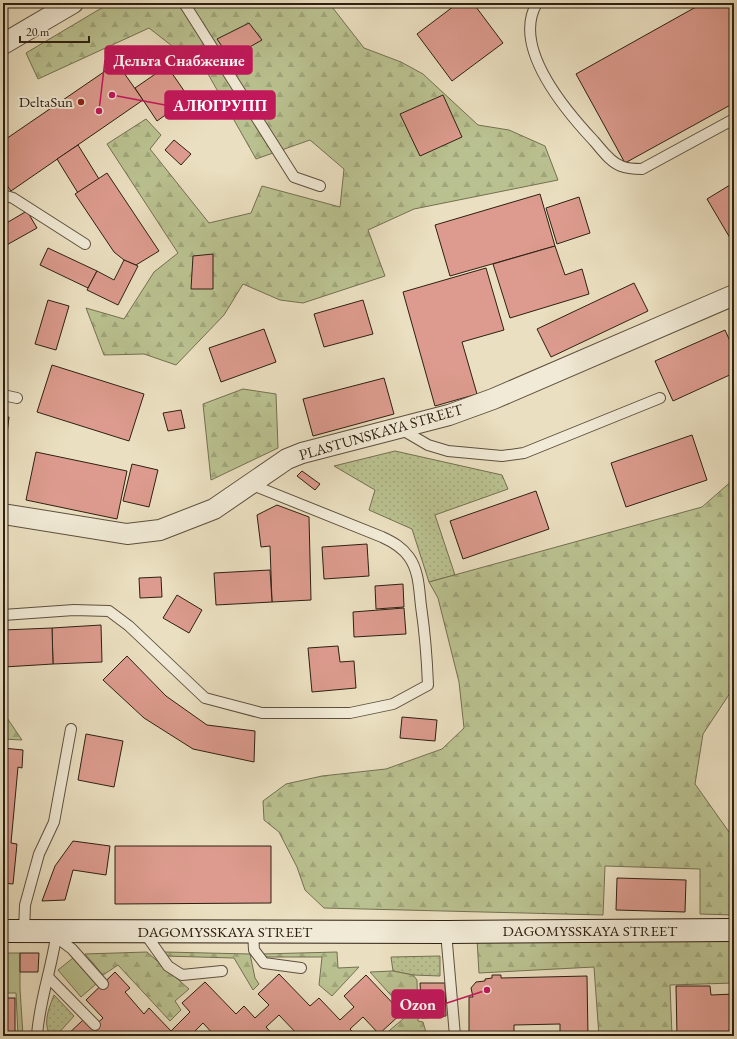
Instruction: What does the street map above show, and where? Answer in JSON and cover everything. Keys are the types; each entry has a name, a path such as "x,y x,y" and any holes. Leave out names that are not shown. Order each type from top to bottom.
{"street":[{"path":"3,44 66,5"},
{"name":"PLASTUNSKAYA STREET","path":"3,514 128,534 160,530 214,509 287,459 302,453 449,415 493,399 734,295"},
{"name":"DAGOMYSSKAYA STREET","path":"3,931 57,935 144,932 734,930"}],"lane":[{"path":"184,3 294,177 320,186"},
{"path":"537,3 533,10 529,31 533,52 543,76 577,124 612,160 621,166 632,169 642,168 734,119"},
{"path":"3,195 13,198 85,244"},
{"path":"3,396 18,398"},
{"path":"398,428 428,445 448,451 502,456 524,453 660,398"},
{"path":"3,615 74,610 109,611 128,626 205,698 262,713 350,713 393,704 428,686 427,652 417,574 410,558 403,550 396,544 382,537 250,484"},
{"path":"24,932 25,905 39,854 54,822 71,729"},
{"path":"144,932 168,966 182,975 222,971"},
{"path":"253,932 254,950 264,963 301,968"},
{"path":"446,932 456,1036"},
{"path":"37,1036 37,1023 57,935"},
{"path":"57,935 103,984"},
{"path":"48,977 95,1026"}],"green space":[{"path":"110,3 329,3 364,48 401,62 423,74 478,125 509,130 545,146 558,180 414,209 368,230 385,276 303,303 280,300 243,284 224,315 176,365 144,354 104,355 86,308 124,319 154,272 178,253 107,144 146,119 161,135 150,149 209,223 251,213 262,186 340,207 344,169 310,140 256,159 208,74 149,28 38,79 26,53"},
{"path":"243,389 276,394 278,448 211,480 203,404"},
{"path":"395,451 502,475 508,489 435,515 455,575 429,582 412,529 369,510 375,490 334,466"},
{"path":"734,479 734,687 703,734 695,784 734,839 734,915 700,914 700,869 605,866 603,915 324,908 305,890 297,867 279,832 264,820 263,801 286,784 322,776 386,769 442,749 464,728 459,682 438,598 429,582 702,507"},
{"path":"3,712 22,740 3,739"},
{"path":"734,937 734,983 670,985 672,1035 670,1036 599,1036 594,967 479,973 477,939"},
{"path":"147,952 189,989 175,1001 181,1010 170,1021 118,965 103,975 85,954"},
{"path":"164,952 250,954 255,978 259,984 253,990 234,958 164,956"},
{"path":"337,952 338,968 359,967 332,996 319,985 322,957 266,957 261,954"},
{"path":"3,953 20,953 20,989 23,1036 18,1036 16,993 3,993"},
{"path":"440,956 440,976 413,975 393,971 391,957"},
{"path":"73,958 96,984 81,997 58,970"},
{"path":"393,971 413,975 417,980 418,1021 423,1022 427,1036 383,1036 403,1019 406,1012 370,972"},
{"path":"54,995 74,1016 56,1036 51,1036 47,1026 47,1016"}],"building":[{"path":"458,3 473,3 503,43 452,81 417,34"},
{"path":"703,3 734,3 734,103 625,163 576,74"},
{"path":"249,23 262,40 230,58 217,39"},
{"path":"117,63 143,100 11,191 3,180 3,141"},
{"path":"167,66 189,98 157,121 135,88"},
{"path":"443,95 462,137 420,156 400,114"},
{"path":"174,140 191,154 181,165 165,150"},
{"path":"78,145 99,179 78,193 57,159"},
{"path":"107,173 159,251 136,265 124,260 114,252 75,194"},
{"path":"730,185 734,192 734,236 730,238 707,199"},
{"path":"540,194 555,246 450,276 435,225"},
{"path":"579,197 590,233 557,244 546,208"},
{"path":"27,211 37,228 3,247 3,225"},
{"path":"555,246 565,275 582,269 589,294 510,318 493,264"},
{"path":"48,248 97,271 88,288 40,265"},
{"path":"213,254 213,289 191,289 193,256"},
{"path":"124,260 138,266 118,305 87,290 97,271 114,280"},
{"path":"486,268 504,330 462,342 477,394 435,406 403,292"},
{"path":"634,283 648,311 551,357 537,329"},
{"path":"48,300 69,306 56,350 35,344"},
{"path":"363,300 373,334 324,347 314,314"},
{"path":"264,329 276,362 221,382 209,348"},
{"path":"725,330 734,350 734,373 673,401 655,361"},
{"path":"52,365 144,394 129,441 37,412"},
{"path":"384,378 394,414 313,436 303,399"},
{"path":"181,410 185,428 168,431 163,413"},
{"path":"3,417 9,417 3,470"},
{"path":"692,435 707,480 626,507 611,463"},
{"path":"36,452 127,471 117,519 26,500"},
{"path":"132,464 158,470 149,507 123,501"},
{"path":"302,471 320,484 315,490 297,476"},
{"path":"536,491 549,529 463,559 450,521"},
{"path":"277,505 309,517 311,600 272,602 270,546 261,547 257,515"},
{"path":"367,544 369,576 324,579 322,547"},
{"path":"270,570 272,602 216,605 214,573"},
{"path":"161,577 162,597 140,598 139,578"},
{"path":"403,584 404,607 376,609 375,586"},
{"path":"177,595 202,610 189,633 163,618"},
{"path":"404,608 406,634 354,637 353,612"},
{"path":"101,625 102,662 53,664 52,628"},
{"path":"52,628 53,664 4,667 3,630"},
{"path":"338,646 340,662 354,661 356,688 312,692 308,648"},
{"path":"127,656 166,696 207,725 255,731 254,762 193,749 144,718 103,680"},
{"path":"402,717 437,720 435,741 400,738"},
{"path":"86,734 123,741 114,787 78,780"},
{"path":"3,748 23,750 22,768 18,767 11,843 17,844 13,884 3,883"},
{"path":"73,841 110,846 106,875 73,870 65,900 42,901 55,866"},
{"path":"115,846 271,846 271,903 115,904"},
{"path":"617,878 686,880 685,912 616,910"},
{"path":"20,953 39,953 38,972 20,972"},
{"path":"115,972 130,988 125,992 144,1014 149,1008 171,1031 190,1012 182,1003 205,982 236,1014 244,1006 255,1018 269,1005 258,994 279,974 310,1006 319,998 340,1020 354,1007 344,996 366,975 402,1013 379,1034 363,1017 350,1029 356,1036 317,1036 312,1031 307,1036 299,1036 279,1015 266,1027 274,1036 215,1036 203,1023 190,1036 120,1036 115,1031 110,1036 66,1036 83,1020 91,1029 103,1018 86,1000"},
{"path":"492,975 501,975 501,978 587,976 588,1036 560,1036 560,1024 514,1025 514,1036 469,1036 469,997 473,997 471,988 476,982 485,981 485,979 492,978"},
{"path":"420,983 445,983 446,1016 422,1018"},
{"path":"676,986 710,986 711,995 734,994 734,1036 709,1036 704,1034 677,1035"},
{"path":"3,998 15,998 15,1036 3,1036"}],"place":[{"name":"АЛЮГРУПП","path":"112,95"},
{"name":"DeltaSun","path":"81,102"},
{"name":"Дельта Снабжение","path":"99,111"},
{"name":"Ozon","path":"487,990"}]}
